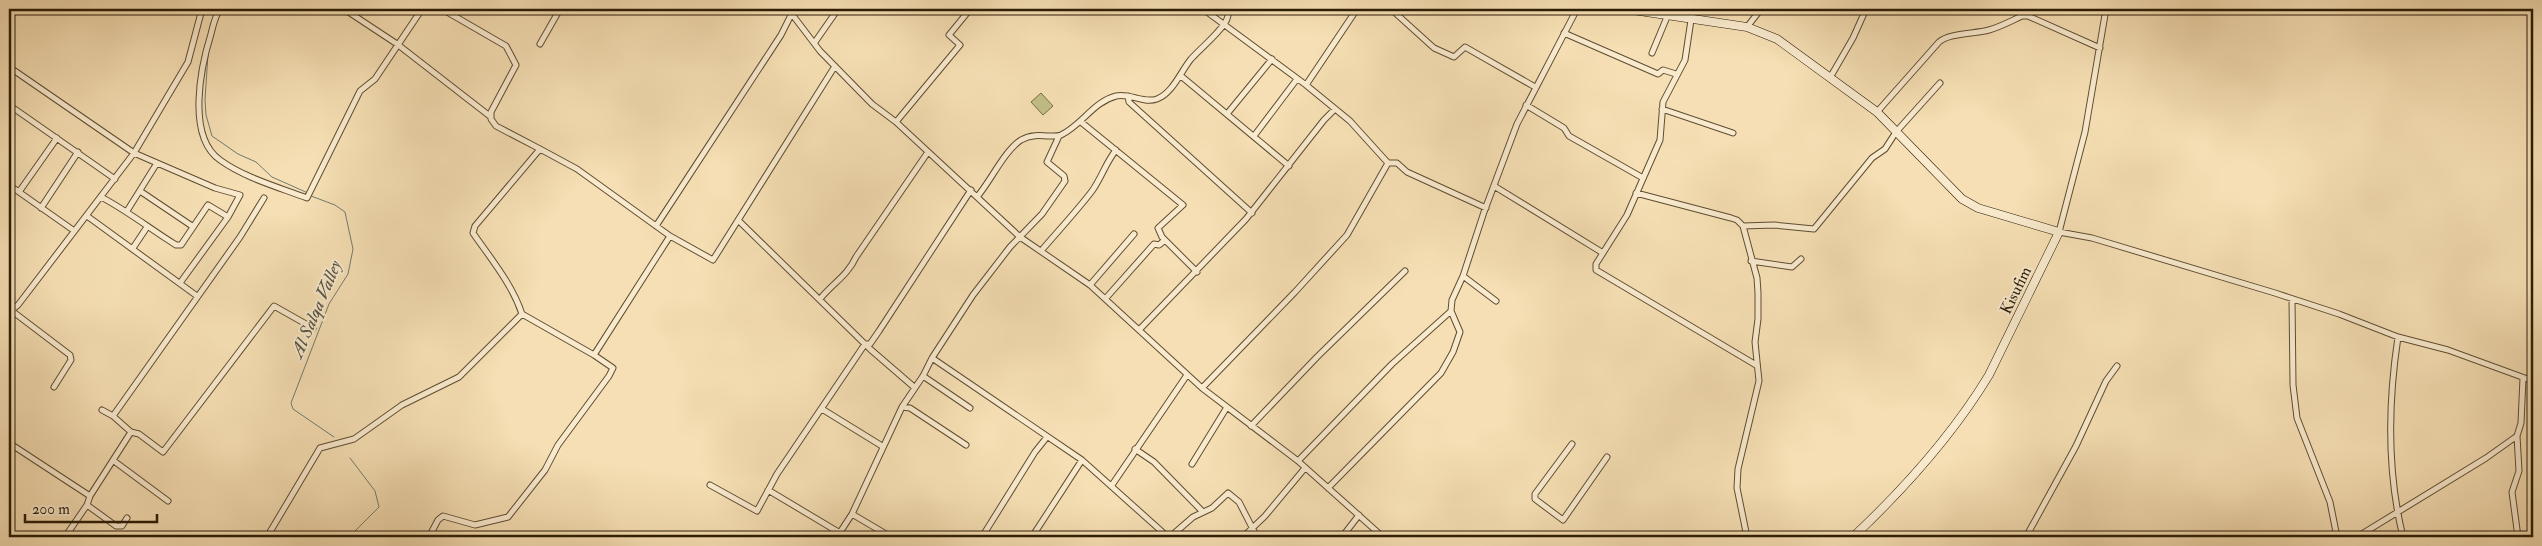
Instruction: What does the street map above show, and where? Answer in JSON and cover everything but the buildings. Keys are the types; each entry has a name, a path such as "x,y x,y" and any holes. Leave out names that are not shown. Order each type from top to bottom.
{"street":[{"path":"54,387 71,360 70,355 10,311 73,230 102,197 134,153 188,62 202,9"},
{"path":"220,9 200,73 198,111 206,141 218,159 251,177 307,198 360,91 376,79 397,44 422,9"},
{"path":"344,9 397,44 491,117 496,126 577,169 670,236 713,260 834,66"},
{"path":"442,9 506,46 514,57 516,65 491,112 491,117"},
{"path":"540,44 560,9"},
{"path":"815,42 838,9"},
{"path":"896,122 960,45 949,35 967,13 963,9"},
{"path":"1203,9 1306,85 1350,121 1388,163 1397,163 1407,172 1486,208"},
{"path":"768,490 839,535 852,514 882,446 902,407 923,376 932,358 973,295 1020,237 1042,214 1064,181 1064,176 1047,162 1059,136 1081,122 1084,115 1109,98 1128,96 1151,101 1162,96 1181,76 1192,58 1224,23 1229,15 1228,9"},
{"path":"1306,85 1357,9"},
{"path":"1391,9 1434,48 1454,57 1465,47 1535,86"},
{"path":"1328,488 1440,373 1453,352 1460,332 1451,311 1452,300 1463,276 1494,186 1526,105 1577,9"},
{"path":"1626,9 1747,27 1777,39 1831,76 1877,112 1962,199 1978,208 2059,232 2092,238 2292,299 2339,314 2398,337 2448,350 2533,382"},
{"path":"1747,27 1761,9"},
{"path":"1831,76 1853,38 1866,9"},
{"name":"Kisufim","path":"1853,537 1891,501 1922,466 1977,395 2059,232 2085,132 2106,9"},
{"path":"790,11 820,51 872,104 896,122 1020,237 1090,284 1202,388 1298,461 1383,537"},
{"path":"656,226 781,36 790,11"},
{"path":"1652,53 1668,16"},
{"path":"1877,112 1939,42 1948,36 1963,36 1988,30 2022,16 2028,16 2100,48"},
{"path":"1691,20 1685,60 1665,96 1662,109 1662,136 1626,216 1596,264 1597,272 1756,365"},
{"path":"1564,33 1658,74 1663,70 1676,74"},
{"path":"1227,114 1272,60"},
{"path":"9,67 134,153 215,188 240,195 228,217 180,284"},
{"path":"1181,76 1289,166"},
{"path":"1254,136 1298,79"},
{"path":"1742,226 1774,225 1814,229 1872,158 1885,149 1896,132 1940,83"},
{"path":"1128,96 1130,102 1252,213"},
{"path":"1526,105 1564,128 1569,136 1643,178"},
{"path":"9,106 115,179"},
{"path":"1139,330 1252,213 1324,120 1335,109"},
{"path":"1662,109 1733,133"},
{"path":"1081,122 1182,205 1158,228 1165,240 1197,272"},
{"path":"977,197 1012,148 1021,141 1034,135 1059,136"},
{"path":"19,192 58,138"},
{"path":"429,537 438,520 443,516 475,525 508,517 544,470 558,445 613,368 522,314 517,299 502,273 473,233 475,226 540,149"},
{"path":"1040,250 1092,191 1101,178 1104,165 1116,150"},
{"path":"41,208 78,152"},
{"path":"820,299 836,280 848,271 856,256 928,152"},
{"path":"127,211 157,163"},
{"path":"1202,388 1347,235 1388,163"},
{"path":"9,185 73,230"},
{"path":"1494,186 1602,253"},
{"path":"710,485 757,511 768,490 865,344 870,344 879,331 971,190"},
{"path":"140,191 192,226"},
{"path":"1636,193 1738,220 1742,226 1757,278 1758,293 1758,319 1755,342 1759,381 1738,468 1737,488 1747,537"},
{"path":"102,197 127,211 147,227 176,245 180,245 208,205 228,217"},
{"path":"113,416 240,236 264,198"},
{"path":"87,216 197,296"},
{"path":"738,220 865,344 914,387"},
{"path":"133,248 147,227"},
{"path":"1090,284 1134,234"},
{"path":"594,355 670,236"},
{"path":"1106,298 1154,244 1160,244 1165,240"},
{"path":"1751,261 1792,267 1801,259"},
{"path":"1251,426 1317,357 1405,271"},
{"path":"1463,276 1496,301"},
{"path":"2292,299 2293,385 2297,418 2330,502 2337,537"},
{"path":"102,410 113,416 131,432 139,434 163,452 274,306 313,328"},
{"path":"1298,461 1392,364 1451,311"},
{"path":"267,537 320,448 354,439 402,405 459,377 522,314"},
{"path":"2398,337 2390,426 2393,484 2397,513 2404,537"},
{"path":"932,358 1082,460 1169,537 1202,511 1206,512 1212,508 1228,493 1239,502 1257,537"},
{"path":"2029,536 2076,446 2106,381 2117,366"},
{"path":"1112,485 1135,448 1187,375"},
{"path":"923,376 970,408"},
{"path":"2518,537 2512,492 2519,471 2517,436 2521,423 2523,378"},
{"path":"902,407 910,408 966,445"},
{"path":"1192,464 1227,407"},
{"path":"822,409 882,446"},
{"path":"65,537 87,505 90,496 131,432"},
{"path":"2357,537 2517,436"},
{"path":"982,537 1030,460 1047,437"},
{"path":"9,442 90,496"},
{"path":"1572,444 1535,494 1535,499 1563,520 1607,457"},
{"path":"1135,448 1154,462 1202,511"},
{"path":"1032,537 1082,460"},
{"path":"114,461 168,500"},
{"path":"1243,537 1305,468"},
{"path":"87,505 116,526 122,526 127,518"},
{"path":"852,514 891,537"},
{"path":"1342,537 1359,515"}],"shaded area":[{"path":"1041,93 1053,106 1043,115 1031,102"}],"waterway":[{"name":"Al Salqa Valley","path":"208,54 205,100 206,115 212,136 238,154 256,162 272,177 308,193"},
{"name":"Al Salqa Valley","path":"311,196 335,205 345,212 353,249 348,274 329,304 291,403 293,409 334,437"},
{"name":"Al Salqa Valley","path":"349,537 379,507 375,491 350,458"}]}
